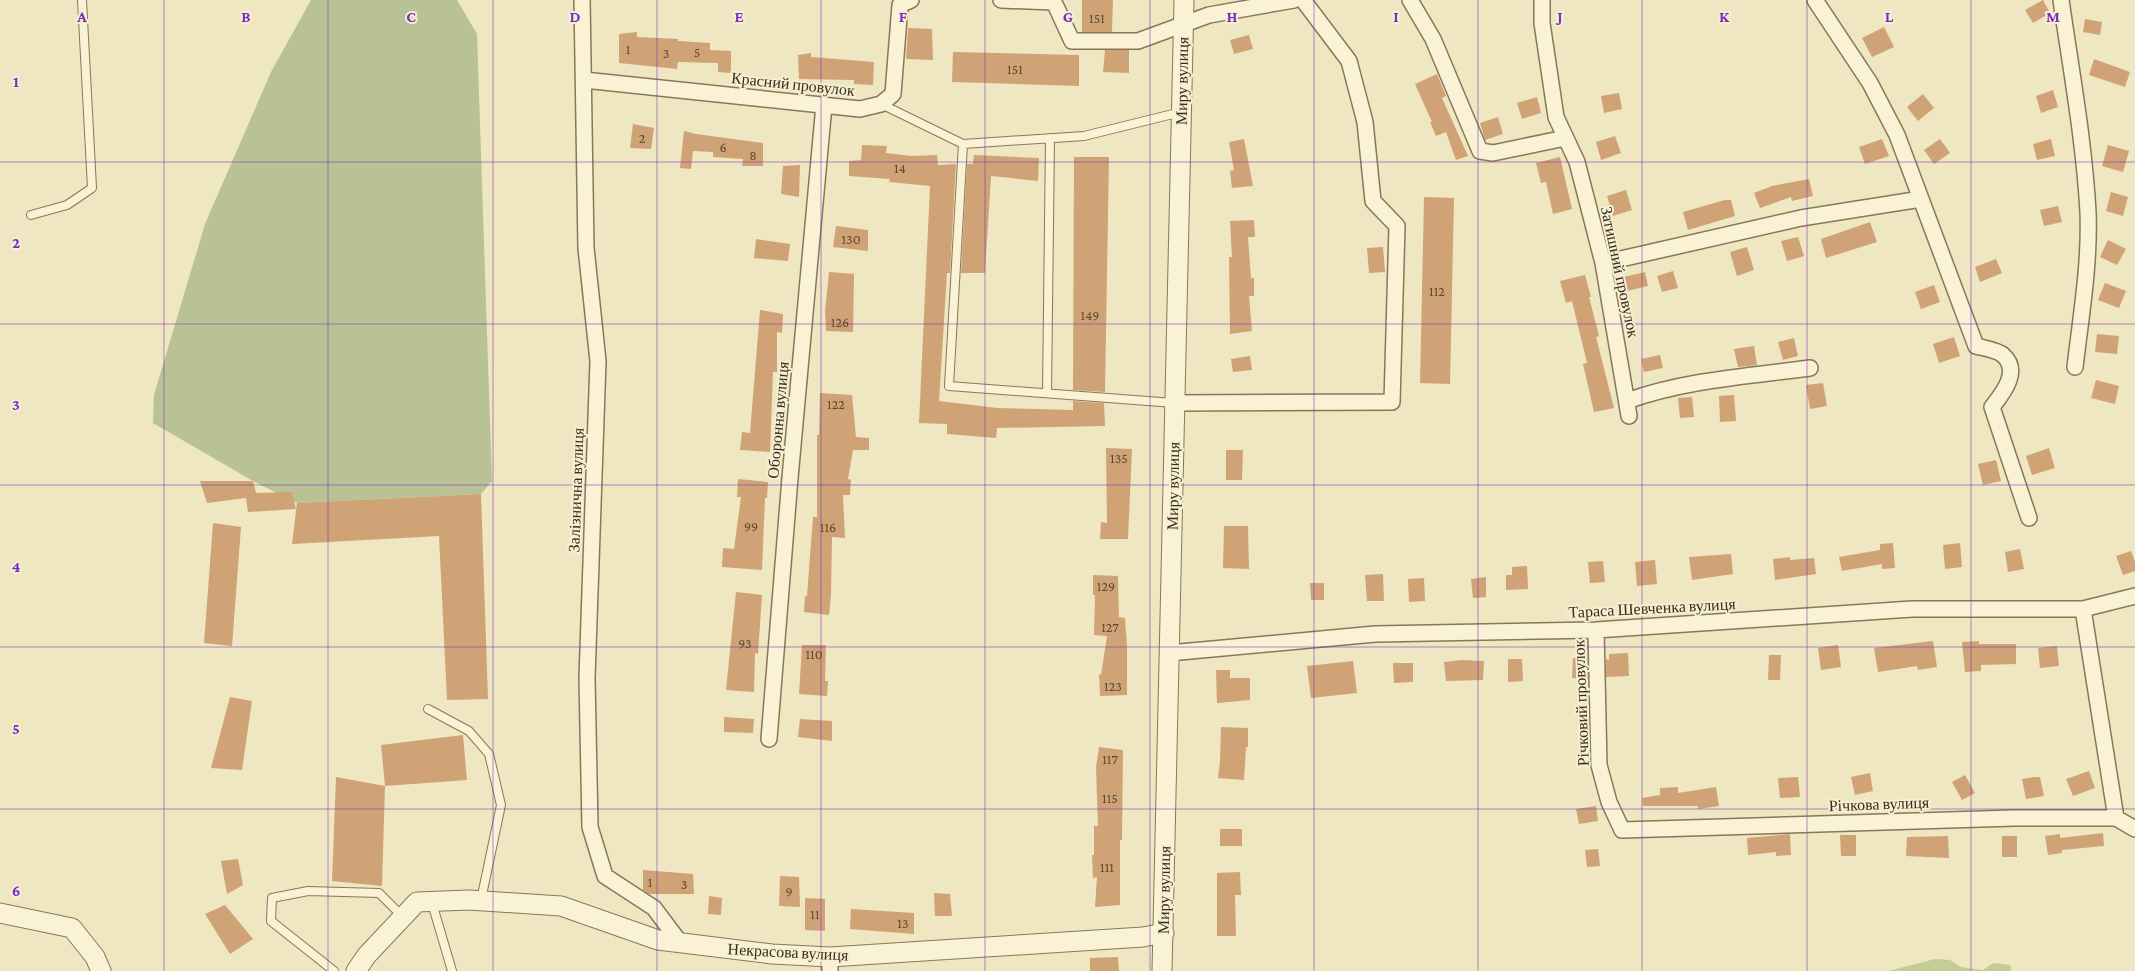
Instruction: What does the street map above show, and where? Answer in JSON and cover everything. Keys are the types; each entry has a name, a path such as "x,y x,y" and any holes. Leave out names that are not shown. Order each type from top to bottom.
{"street":[{"name":"Залізнична вулиця","path":"582,0 586,248 598,361 587,678 590,827 605,876 654,908 681,944"},
{"path":"881,104 894,94 900,5 911,0"},
{"path":"1001,0 1053,1 1072,41 1138,41 1157,36 1209,15 1294,0"},
{"name":"Миру вулиця","path":"1162,971 1184,0"},
{"path":"1174,403 1392,402 1398,226 1373,201 1365,122 1349,61 1303,0"},
{"path":"1410,0 1433,39 1480,151 1493,153 1565,138"},
{"name":"Затишний провулок","path":"1542,0 1542,23 1556,117 1577,162 1603,263 1628,408 1653,391 1738,377 1810,368"},
{"path":"1815,0 1870,84 1897,135 1976,346 2002,354 2010,365 2010,376 2006,389 1992,407 2029,518"},
{"path":"2061,0 2080,127 2088,213 2086,270 2075,367"},
{"name":"Красний провулок","path":"584,80 860,109 881,104"},
{"name":"Оборонна вулиця","path":"769,739 824,105"},
{"path":"1603,263 1801,218 1921,199"},
{"name":"Тараса Шевченка вулиця","path":"1169,653 1375,634 1596,630 1912,608 2083,609 2135,596"},
{"path":"2083,609 2116,818 2135,829"},
{"name":"Річковий провулок","path":"1596,630 1599,765 1609,802 1622,830"},
{"name":"Річкова вулиця","path":"1622,830 2014,818 2116,818"},
{"name":"Некрасова вулиця","path":"424,901 481,900 561,906 658,940 772,954 830,964 1133,938 1164,933"},
{"path":"356,971 367,955 403,917 424,901"},
{"path":"0,913 72,928 95,957 101,971"}],"lane":[{"path":"31,215 66,205 92,188 82,0"},
{"path":"881,104 963,144 1084,136 1181,112"},
{"path":"1047,393 1050,138"},
{"path":"963,144 949,386 1174,403"},
{"path":"428,710 469,731 489,754 501,805 481,900"},
{"path":"334,971 271,921 272,898 308,891 379,893 403,917"},
{"path":"424,901 452,971"}],"green space":[{"path":"311,0 457,0 477,34 492,481 481,494 297,503 253,481 153,423 154,395 205,224 271,72"},
{"path":"1935,959 1950,960 1961,967 1983,970 1993,963 2011,965 2011,971 1888,971"}],"building":[{"path":"1082,0 1113,0 1112,32 1082,32"},
{"path":"2043,0 2050,13 2033,23 2025,10"},
{"path":"2085,19 2102,22 2100,35 2083,32"},
{"path":"1884,27 1894,47 1872,57 1862,38"},
{"path":"908,28 932,29 933,60 906,59"},
{"path":"637,32 637,37 710,43 710,50 731,51 731,73 718,72 718,63 678,62 677,69 619,63 619,34"},
{"path":"1249,35 1253,49 1234,54 1230,40"},
{"path":"1105,50 1129,50 1129,73 1103,72"},
{"path":"953,52 1079,55 1079,86 952,82"},
{"path":"811,53 811,57 874,62 873,85 854,84 854,80 799,79 798,55"},
{"path":"2094,59 2130,72 2125,87 2089,75"},
{"path":"1437,74 1446,96 1442,98 1468,156 1456,160 1446,132 1436,136 1430,122 1432,122 1415,84"},
{"path":"2053,90 2058,107 2041,113 2036,96"},
{"path":"1619,93 1622,109 1604,113 1601,96"},
{"path":"1923,94 1934,108 1918,121 1907,107"},
{"path":"1537,97 1541,113 1522,119 1517,103"},
{"path":"1498,117 1503,134 1485,140 1480,123"},
{"path":"633,124 654,128 651,149 630,148"},
{"path":"684,131 763,143 763,166 742,166 743,159 713,157 713,152 693,151 691,169 680,168"},
{"path":"1615,136 1621,153 1601,160 1596,142"},
{"path":"1244,139 1253,186 1232,188 1230,171 1234,170 1229,142"},
{"path":"1882,139 1889,156 1865,164 1859,147"},
{"path":"1940,139 1950,153 1934,164 1924,150"},
{"path":"2051,139 2055,156 2037,160 2033,144"},
{"path":"862,145 887,146 886,153 911,156 937,155 938,165 956,164 950,273 947,273 939,401 997,408 1073,410 1073,401 1104,403 1105,426 997,428 996,438 947,434 947,424 919,423 930,186 889,182 890,179 849,176 849,161 861,160"},
{"path":"2108,145 2129,151 2123,172 2102,166"},
{"path":"974,155 1039,158 1038,181 991,176 985,273 961,273 967,164 973,164"},
{"path":"1074,157 1109,157 1105,392 1073,390"},
{"path":"1560,157 1572,209 1553,214 1546,182 1541,183 1536,163"},
{"path":"800,165 799,197 781,194 783,166"},
{"path":"1809,179 1813,196 1792,201 1791,197 1760,208 1754,193 1772,186"},
{"path":"1626,190 1632,210 1613,216 1607,196"},
{"path":"2111,192 2128,197 2123,216 2106,211"},
{"path":"1424,197 1454,198 1450,384 1420,383"},
{"path":"1731,200 1735,216 1688,230 1683,212"},
{"path":"2058,206 2062,222 2044,226 2040,210"},
{"path":"1254,220 1255,237 1248,237 1251,278 1254,278 1254,296 1249,296 1252,331 1230,334 1229,257 1232,257 1230,221"},
{"path":"1870,222 1877,242 1826,258 1821,239"},
{"path":"836,226 868,230 868,251 833,247"},
{"path":"1798,237 1804,256 1787,261 1781,241"},
{"path":"756,239 790,244 788,261 754,258"},
{"path":"2108,240 2126,249 2117,265 2100,257"},
{"path":"1383,247 1385,272 1369,273 1367,248"},
{"path":"1747,247 1754,270 1737,276 1730,252"},
{"path":"1996,259 2002,273 1980,282 1975,267"},
{"path":"1673,271 1678,288 1662,292 1657,276"},
{"path":"829,272 854,274 853,332 826,331 825,312"},
{"path":"1645,272 1648,286 1627,291 1624,277"},
{"path":"1585,275 1599,336 1596,337 1614,408 1594,412 1583,364 1587,363 1572,301 1566,303 1560,281"},
{"path":"2105,283 2126,291 2119,308 2098,300"},
{"path":"1934,285 1940,302 1921,309 1915,292"},
{"path":"760,310 783,314 782,333 777,332 777,372 773,372 770,452 740,450 742,432 750,433"},
{"path":"2097,334 2119,336 2117,354 2095,352"},
{"path":"1954,337 1960,356 1939,363 1933,344"},
{"path":"1794,338 1798,356 1783,360 1778,342"},
{"path":"1754,346 1757,365 1738,367 1734,349"},
{"path":"1660,355 1663,368 1644,372 1641,359"},
{"path":"1250,356 1252,370 1233,372 1231,359"},
{"path":"2096,380 2119,386 2115,404 2091,398"},
{"path":"1823,383 1827,406 1810,409 1806,385"},
{"path":"820,393 852,395 856,437 869,438 869,450 853,450 848,479 851,480 850,495 843,495 845,538 832,537 829,615 804,612 813,517 817,517 817,435 819,435"},
{"path":"1734,395 1736,421 1720,422 1719,396"},
{"path":"1692,397 1694,417 1680,418 1678,398"},
{"path":"1106,448 1132,449 1128,539 1100,539 1101,522 1107,523"},
{"path":"2049,448 2055,468 2032,475 2026,456"},
{"path":"1226,450 1243,450 1242,480 1226,480"},
{"path":"1996,460 2001,481 1983,485 1978,464"},
{"path":"738,479 768,482 767,498 765,498 762,570 722,567 723,548 734,549 741,497 737,497"},
{"path":"200,481 253,481 256,493 292,492 296,509 248,512 246,498 207,503"},
{"path":"481,494 488,699 447,700 439,536 292,544 297,503"},
{"path":"213,523 241,527 232,646 204,643"},
{"path":"1224,526 1248,526 1249,569 1223,568"},
{"path":"1893,543 1895,568 1882,569 1882,564 1842,571 1839,557 1880,550 1880,544"},
{"path":"1960,543 1962,567 1945,569 1943,545"},
{"path":"2020,549 2024,569 2008,572 2005,552"},
{"path":"2131,551 2135,562 2135,571 2123,575 2116,556"},
{"path":"1731,554 1733,574 1692,580 1689,557"},
{"path":"1790,557 1790,560 1814,558 1816,574 1775,580 1773,559"},
{"path":"1655,560 1657,584 1637,586 1635,562"},
{"path":"1603,561 1605,582 1590,583 1588,562"},
{"path":"1527,566 1528,589 1506,590 1506,575 1512,575 1512,567"},
{"path":"1383,574 1384,601 1367,601 1365,575"},
{"path":"1093,575 1118,576 1119,617 1125,618 1127,695 1100,696 1099,674 1101,675 1107,636 1094,635 1095,595 1093,595"},
{"path":"1486,577 1486,597 1473,598 1471,579"},
{"path":"1424,578 1425,601 1409,602 1408,579"},
{"path":"1310,583 1324,583 1324,600 1311,600"},
{"path":"736,592 762,595 758,654 755,653 754,692 726,690"},
{"path":"1933,641 1937,667 1918,670 1917,666 1878,672 1874,648"},
{"path":"1979,641 1979,644 2016,644 2016,664 1981,665 1981,671 1965,672 1962,642"},
{"path":"802,645 826,645 825,681 828,681 827,696 799,694"},
{"path":"1838,645 1841,667 1821,670 1818,648"},
{"path":"2057,646 2059,666 2040,668 2038,648"},
{"path":"1628,653 1629,676 1606,677 1606,659 1609,660 1609,654"},
{"path":"1769,655 1781,655 1780,680 1768,680"},
{"path":"1573,658 1587,658 1588,679 1572,678"},
{"path":"1508,659 1522,659 1523,681 1508,682"},
{"path":"1462,660 1484,661 1483,680 1446,681 1444,662"},
{"path":"1353,661 1357,693 1311,698 1307,666"},
{"path":"1393,663 1413,663 1413,682 1394,683"},
{"path":"1216,670 1230,670 1230,678 1250,678 1250,700 1217,703"},
{"path":"230,697 252,701 242,770 211,768"},
{"path":"724,717 754,719 753,733 724,732"},
{"path":"800,719 832,721 832,741 798,737"},
{"path":"1221,727 1248,728 1244,780 1218,778"},
{"path":"463,735 467,780 385,786 381,745"},
{"path":"1099,747 1123,750 1122,840 1120,840 1120,905 1095,907 1097,877 1093,878 1092,855 1094,855 1094,826 1098,826 1096,767"},
{"path":"2089,771 2095,788 2073,796 2066,779"},
{"path":"1870,773 1873,791 1855,795 1851,777"},
{"path":"1965,775 1975,793 1962,800 1952,782"},
{"path":"336,777 385,786 382,886 332,881"},
{"path":"1798,777 1800,797 1780,798 1778,778"},
{"path":"2040,777 2044,796 2026,799 2022,779"},
{"path":"1678,787 1678,793 1716,787 1719,806 1698,809 1698,806 1643,806 1642,798 1660,795 1660,788"},
{"path":"1596,806 1598,821 1579,824 1576,809"},
{"path":"1220,829 1242,829 1242,846 1220,846"},
{"path":"2103,833 2104,846 2062,850 2062,853 2048,855 2045,836 2060,834 2060,838"},
{"path":"1790,834 1791,855 1776,856 1776,852 1748,855 1747,838"},
{"path":"1840,835 1856,835 1856,856 1841,856"},
{"path":"1948,836 1949,858 1906,856 1907,837"},
{"path":"2002,836 2017,836 2017,857 2002,857"},
{"path":"1598,849 1600,866 1587,867 1585,850"},
{"path":"238,859 243,885 227,894 221,861"},
{"path":"643,870 693,874 694,894 649,894 643,890"},
{"path":"1240,872 1241,895 1235,895 1236,936 1217,936 1217,873"},
{"path":"780,876 799,877 800,907 779,906"},
{"path":"934,893 950,894 952,916 935,916"},
{"path":"709,896 722,898 721,915 708,914"},
{"path":"805,898 825,899 825,931 805,930"},
{"path":"225,905 253,939 230,954 205,914"},
{"path":"851,909 914,913 914,934 850,929"},
{"path":"1118,957 1119,971 1090,971 1090,958"}]}
